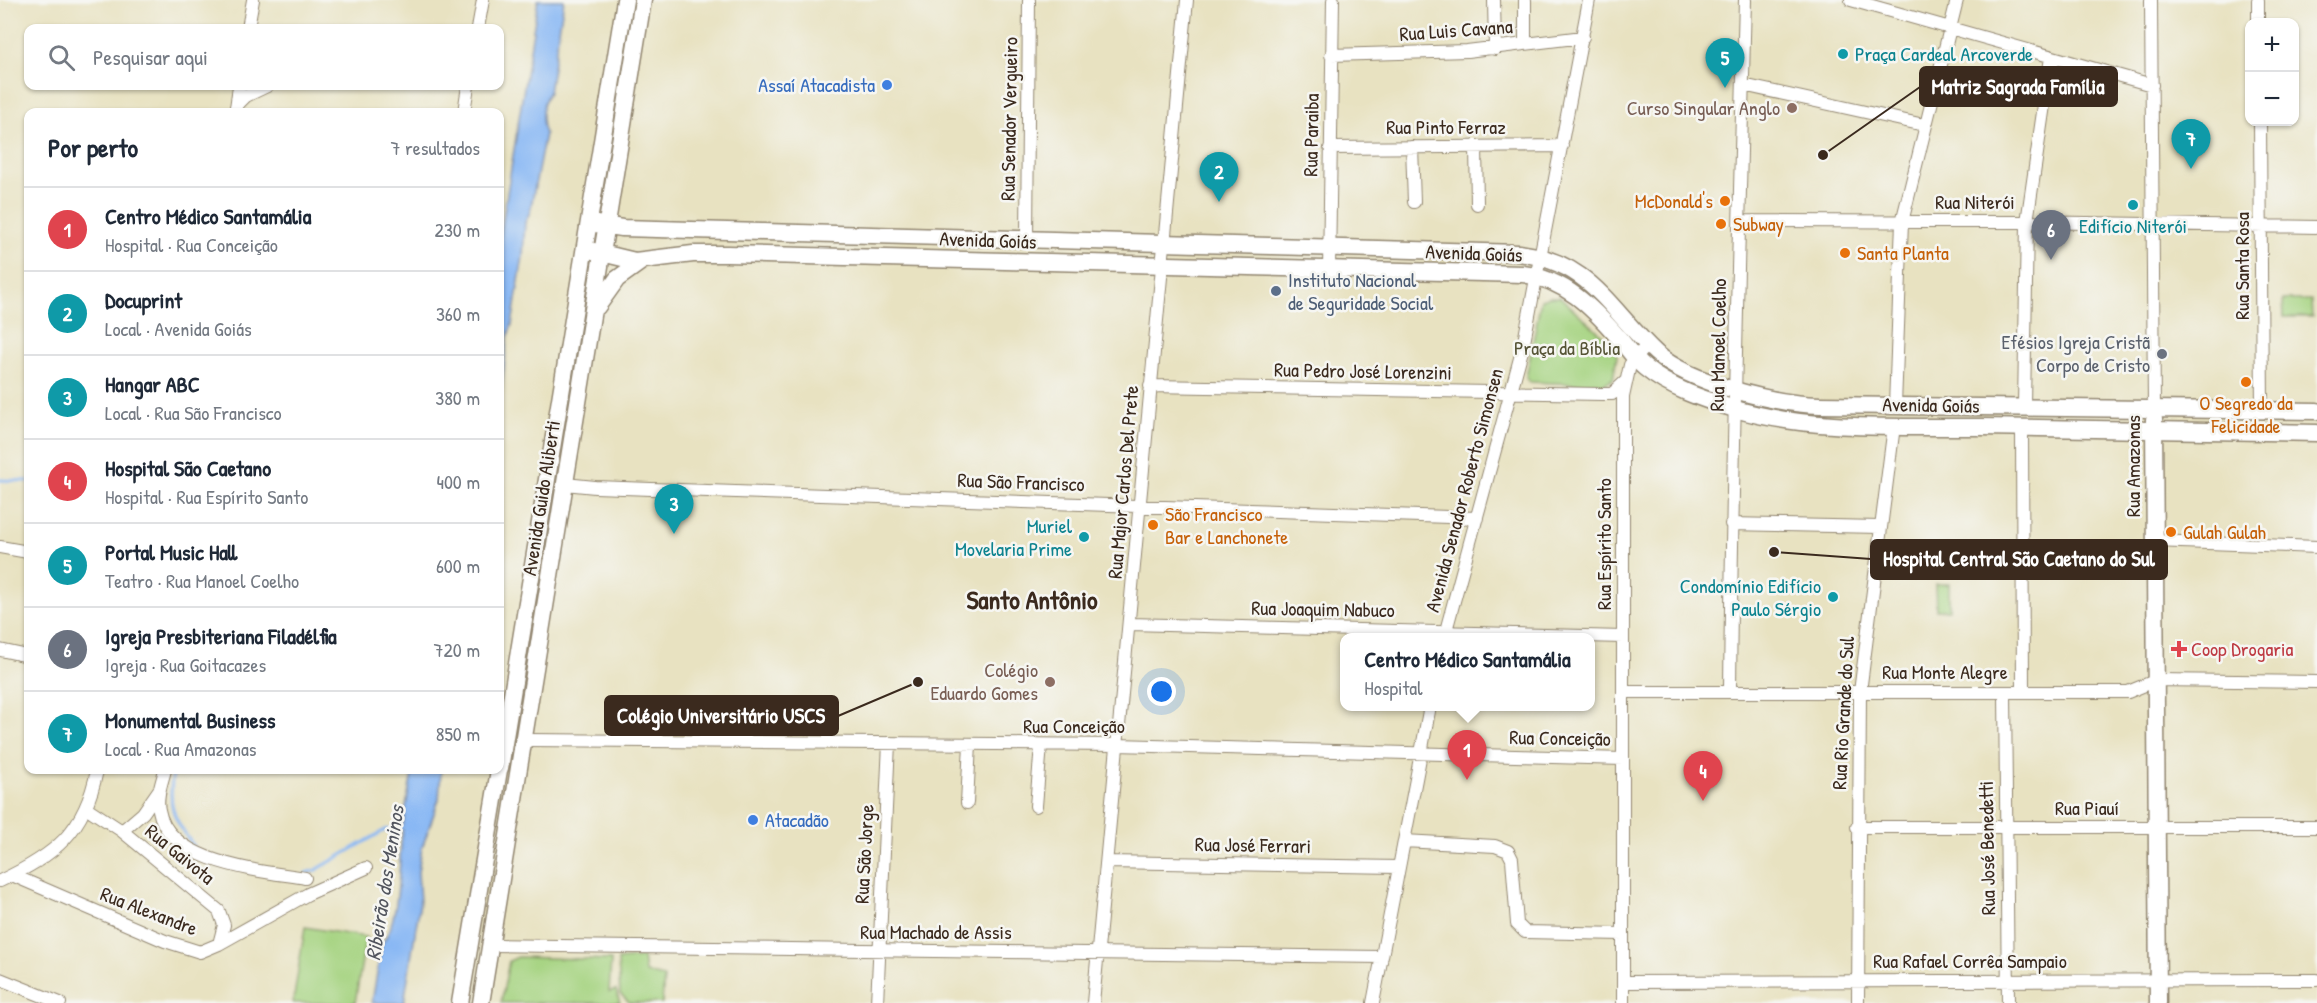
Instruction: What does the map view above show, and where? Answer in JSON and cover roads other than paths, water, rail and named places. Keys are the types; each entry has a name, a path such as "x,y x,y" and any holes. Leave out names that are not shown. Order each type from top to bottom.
{"main road":[{"name":"Avenida Guido Aliberti","path":"481,1003 601,255 598,224 625,0"},
{"name":"Avenida Guido Aliberti","path":"504,739 585,249 598,224 643,0"},
{"name":"Avenida Goiás","path":"598,224 1027,238 1329,270 1487,273 1538,277 1560,284 1576,296 1617,336 1634,358 1663,380 1737,409 1809,423 2317,433"},
{"name":"Avenida Goiás","path":"585,249 601,255 642,261 716,254 1164,252 1248,244 1467,250 1542,256 1566,265 1579,274 1648,344 1674,365 1736,389 1799,405 2317,411"},
{"path":"591,322 609,287 642,261"},
{"name":"Rua Amazonas","path":"2154,409 2158,1003"},
{"path":"551,455 558,476 565,484"},
{"name":"Avenida Guido Aliberti","path":"460,1003 498,774"}],"street":[{"path":"249,24 253,0"},
{"path":"479,24 483,0"},
{"name":"Rua Senador Vergueiro","path":"1027,238 1029,0"},
{"name":"Rua Major Carlos Del Prete","path":"1093,1003 1187,0"},
{"name":"Rua Paraiba","path":"1329,270 1333,0"},
{"path":"1494,0 1495,49"},
{"path":"1525,0 1525,44"},
{"name":"Avenida Senador Roberto Simonsen","path":"1445,633 1512,394 1538,277 1588,0"},
{"name":"Rua Manoel Coelho","path":"1730,692 1731,524 1737,409 1745,0"},
{"path":"1851,0 2152,85"},
{"path":"1896,405 1902,222 1924,125 1957,0"},
{"name":"Rua Amazonas","path":"2151,0 2154,409"},
{"path":"2258,0 2258,18"},
{"name":"Rua Luis Cavana","path":"1332,55 1442,53 1495,49 1583,37"},
{"path":"2024,406 2027,222 2051,57"},
{"path":"1743,85 1924,125"},
{"path":"236,108 238,90"},
{"path":"237,108 246,96 259,90"},
{"path":"465,108 467,90"},
{"name":"Rua Santa Rosa","path":"2260,126 2262,410"},
{"path":"1476,146 1477,204"},
{"name":"Rua Pinto Ferraz","path":"1330,147 1562,146"},
{"path":"1412,147 1414,202"},
{"name":"Rua Niterói","path":"1741,221 2027,222 2317,227"},
{"name":"Rua Espírito Santo","path":"1623,1003 1623,405 1625,382 1634,358 1648,344"},
{"path":"1623,405 1612,394 1625,382"},
{"name":"Rua Pedro José Lorenzini","path":"1150,386 1612,394"},
{"name":"Rua Rio Grande do Sul","path":"1858,1003 1857,826 1860,692 1894,426"},
{"path":"2022,428 2023,692"},
{"name":"Rua São Francisco","path":"565,484 595,487 1477,518"},
{"path":"1731,524 1880,527"},
{"path":"2154,542 2317,547"},
{"path":"0,547 24,551"},
{"name":"Rua Joaquim Nabuco","path":"1130,624 1387,633"},
{"name":"Rua Joaquim Nabuco","path":"1595,637 1623,637"},
{"path":"0,650 24,655"},
{"path":"2157,680 2317,682"},
{"name":"Rua Monte Alegre","path":"1623,692 2128,692 2157,680"},
{"name":"Rua José Benedetti","path":"2005,692 2008,1003"},
{"path":"1373,1003 1429,711"},
{"name":"Rua Conceição","path":"525,740 1117,745 1623,759"},
{"name":"Rua São Jorge","path":"877,1003 889,742"},
{"path":"967,803 970,744"},
{"path":"1036,806 1041,745"},
{"path":"6,878 53,851 70,836 87,807 96,774"},
{"path":"164,774 160,788 159,810 171,834 195,851 234,866 305,878"},
{"path":"122,831 143,813 160,788"},
{"name":"Rua Gaivota","path":"87,807 122,831 219,911 224,925 219,944"},
{"name":"Rua Piauí","path":"1857,826 2317,827"},
{"path":"1404,841 1495,846 1508,851 1512,859 1518,924 1525,932 1623,934"},
{"name":"Rua José Ferrari","path":"1107,862 1398,867"},
{"name":"Rua Alexandre","path":"6,878 193,951 205,951 286,905 366,868"},
{"name":"Rua Machado de Assis","path":"491,945 1382,957"},
{"path":"0,979 60,1003"},
{"name":"Rua Rafael Corrêa Sampaio","path":"1623,982 2317,980"}],"water":[{"path":"538,0 564,0 549,92 543,107 542,118 545,134 530,212 525,222 523,256 504,366 504,212"},
{"path":"412,774 441,774 439,799 422,848 418,872 420,902 404,1003 372,1003 382,943 388,934 395,909"}],"waterway":[{"path":"0,480 24,481"},
{"path":"173,774 171,792 173,810 180,827 193,845"},
{"name":"Ribeirão dos Meninos","path":"306,873 316,870 385,830 404,827"}],"place":[{"name":"Praça Cardeal Arcoverde","path":"1843,54"},
{"name":"Assaí Atacadista","path":"887,85"},
{"name":"Portal Music Hall","path":"1725,88"},
{"name":"Curso Singular Anglo","path":"1792,108"},
{"name":"Matriz Sagrada Família","path":"1823,155"},
{"name":"Monumental Business","path":"2191,169"},
{"name":"McDonald's","path":"1725,201"},
{"name":"Docuprint","path":"1219,202"},
{"name":"Edifício Niterói","path":"2133,205"},
{"name":"Subway","path":"1721,224"},
{"name":"Santa Planta","path":"1845,253"},
{"name":"Igreja Presbiteriana Filadélfia","path":"2051,260"},
{"name":"Instituto Nacional de Seguridade Social","path":"1276,291"},
{"name":"Efésios Igreja Cristã Corpo de Cristo","path":"2162,354"},
{"name":"O Segredo da Felicidade","path":"2246,382"},
{"name":"São Francisco Bar e Lanchonete","path":"1153,525"},
{"name":"Gulah Gulah","path":"2171,532"},
{"name":"Hangar ABC","path":"674,534"},
{"name":"Muriel Movelaria Prime","path":"1084,537"},
{"name":"Hospital Central São Caetano do Sul","path":"1774,552"},
{"name":"Condomínio Edifício Paulo Sérgio","path":"1833,597"},
{"name":"Coop Drogaria","path":"2179,649"},
{"name":"Colégio Universitário USCS","path":"918,682"},
{"name":"Colégio Eduardo Gomes","path":"1050,682"},
{"name":"Centro Médico Santamália","path":"1467,780"},
{"name":"Hospital São Caetano","path":"1703,801"},
{"name":"Atacadão","path":"753,820"}],"district":[{"name":"Santo Antônio","path":"1032,600"}],"park label":[{"name":"Praça da Bíblia","path":"1567,348"}]}
